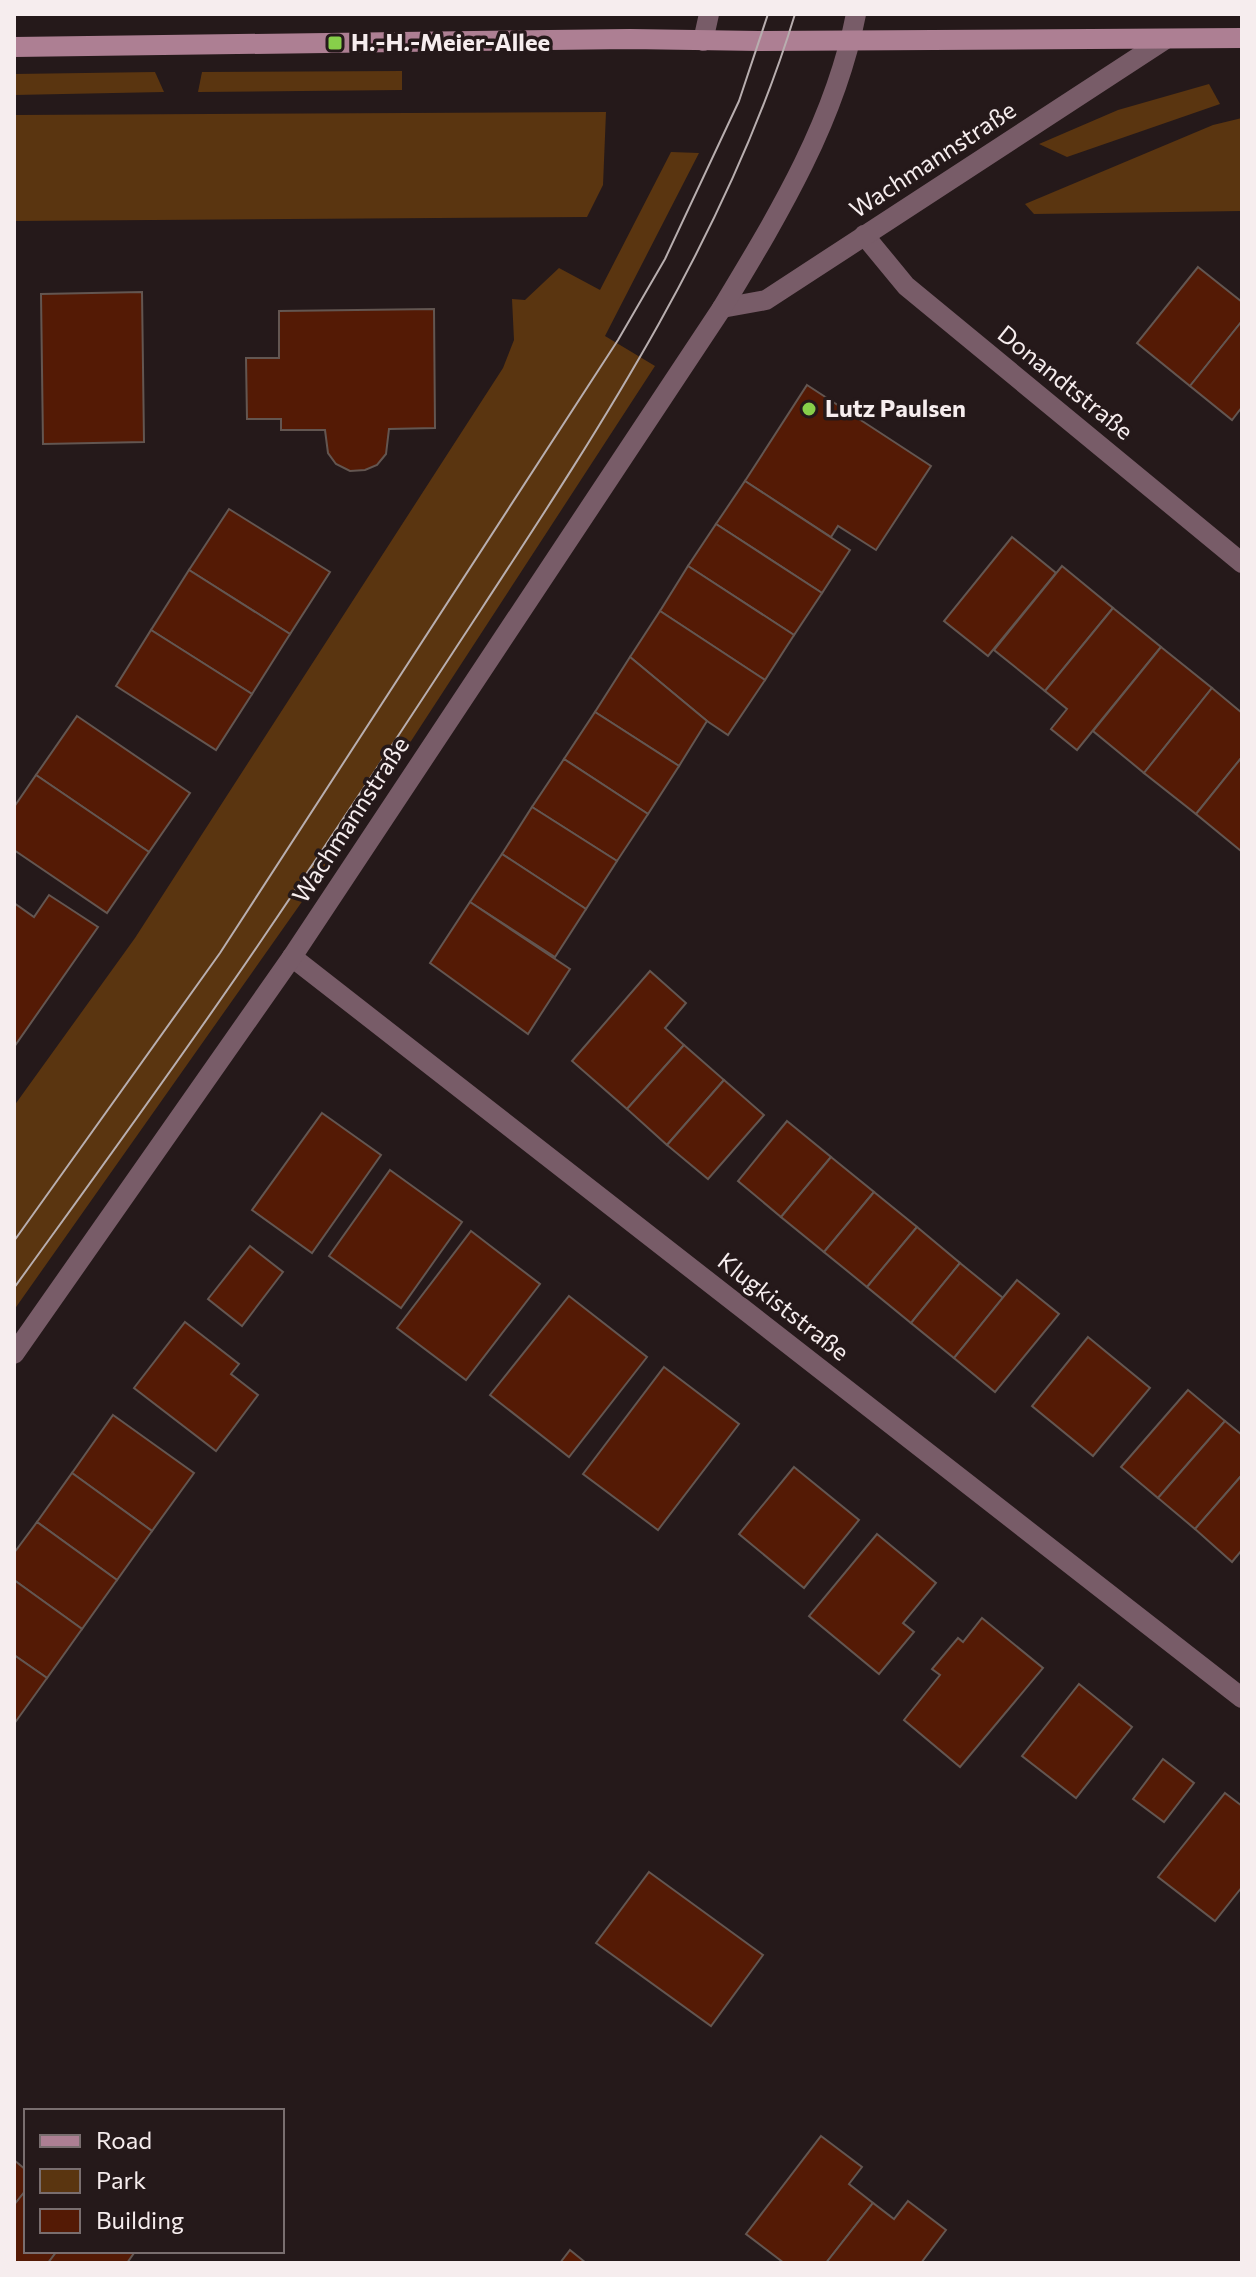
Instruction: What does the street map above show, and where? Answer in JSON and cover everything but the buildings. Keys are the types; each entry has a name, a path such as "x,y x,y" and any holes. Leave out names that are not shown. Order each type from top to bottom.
{"main road":[{"path":"14,47 630,39 1242,38"}],"street":[{"path":"703,41 709,14"},
{"path":"851,40 856,14"},
{"name":"Wachmannstraße","path":"722,308 766,300 1166,39"},
{"name":"Wachmannstraße","path":"14,1354 292,957 722,308 784,206 818,135 851,40"},
{"name":"Donandtstraße","path":"864,235 906,286 1242,563"},
{"name":"Klugkiststraße","path":"292,957 1242,1698"}],"green space":[{"path":"402,71 402,90 198,92 202,72"},
{"path":"155,72 164,92 14,95 14,74"},
{"path":"1209,84 1220,104 1067,157 1039,144 1118,110"},
{"path":"606,112 603,185 587,217 14,221 14,115"},
{"path":"1242,118 1242,211 1034,214 1025,204 1213,125"},
{"path":"671,152 699,153 605,336 655,366 361,818 14,1310 14,1106 135,938 503,368 514,340 512,299 525,300 559,268 600,290"}],"tram line":[{"path":"14,1241 220,953 618,340 665,259 739,101 768,14"},
{"path":"14,1288 233,982 389,750 607,413 694,259 732,179 766,98 795,14"}],"place":[{"name":"H.-H.-Meier-Allee","path":"335,43"},
{"name":"Lutz Paulsen","path":"809,409"}]}
